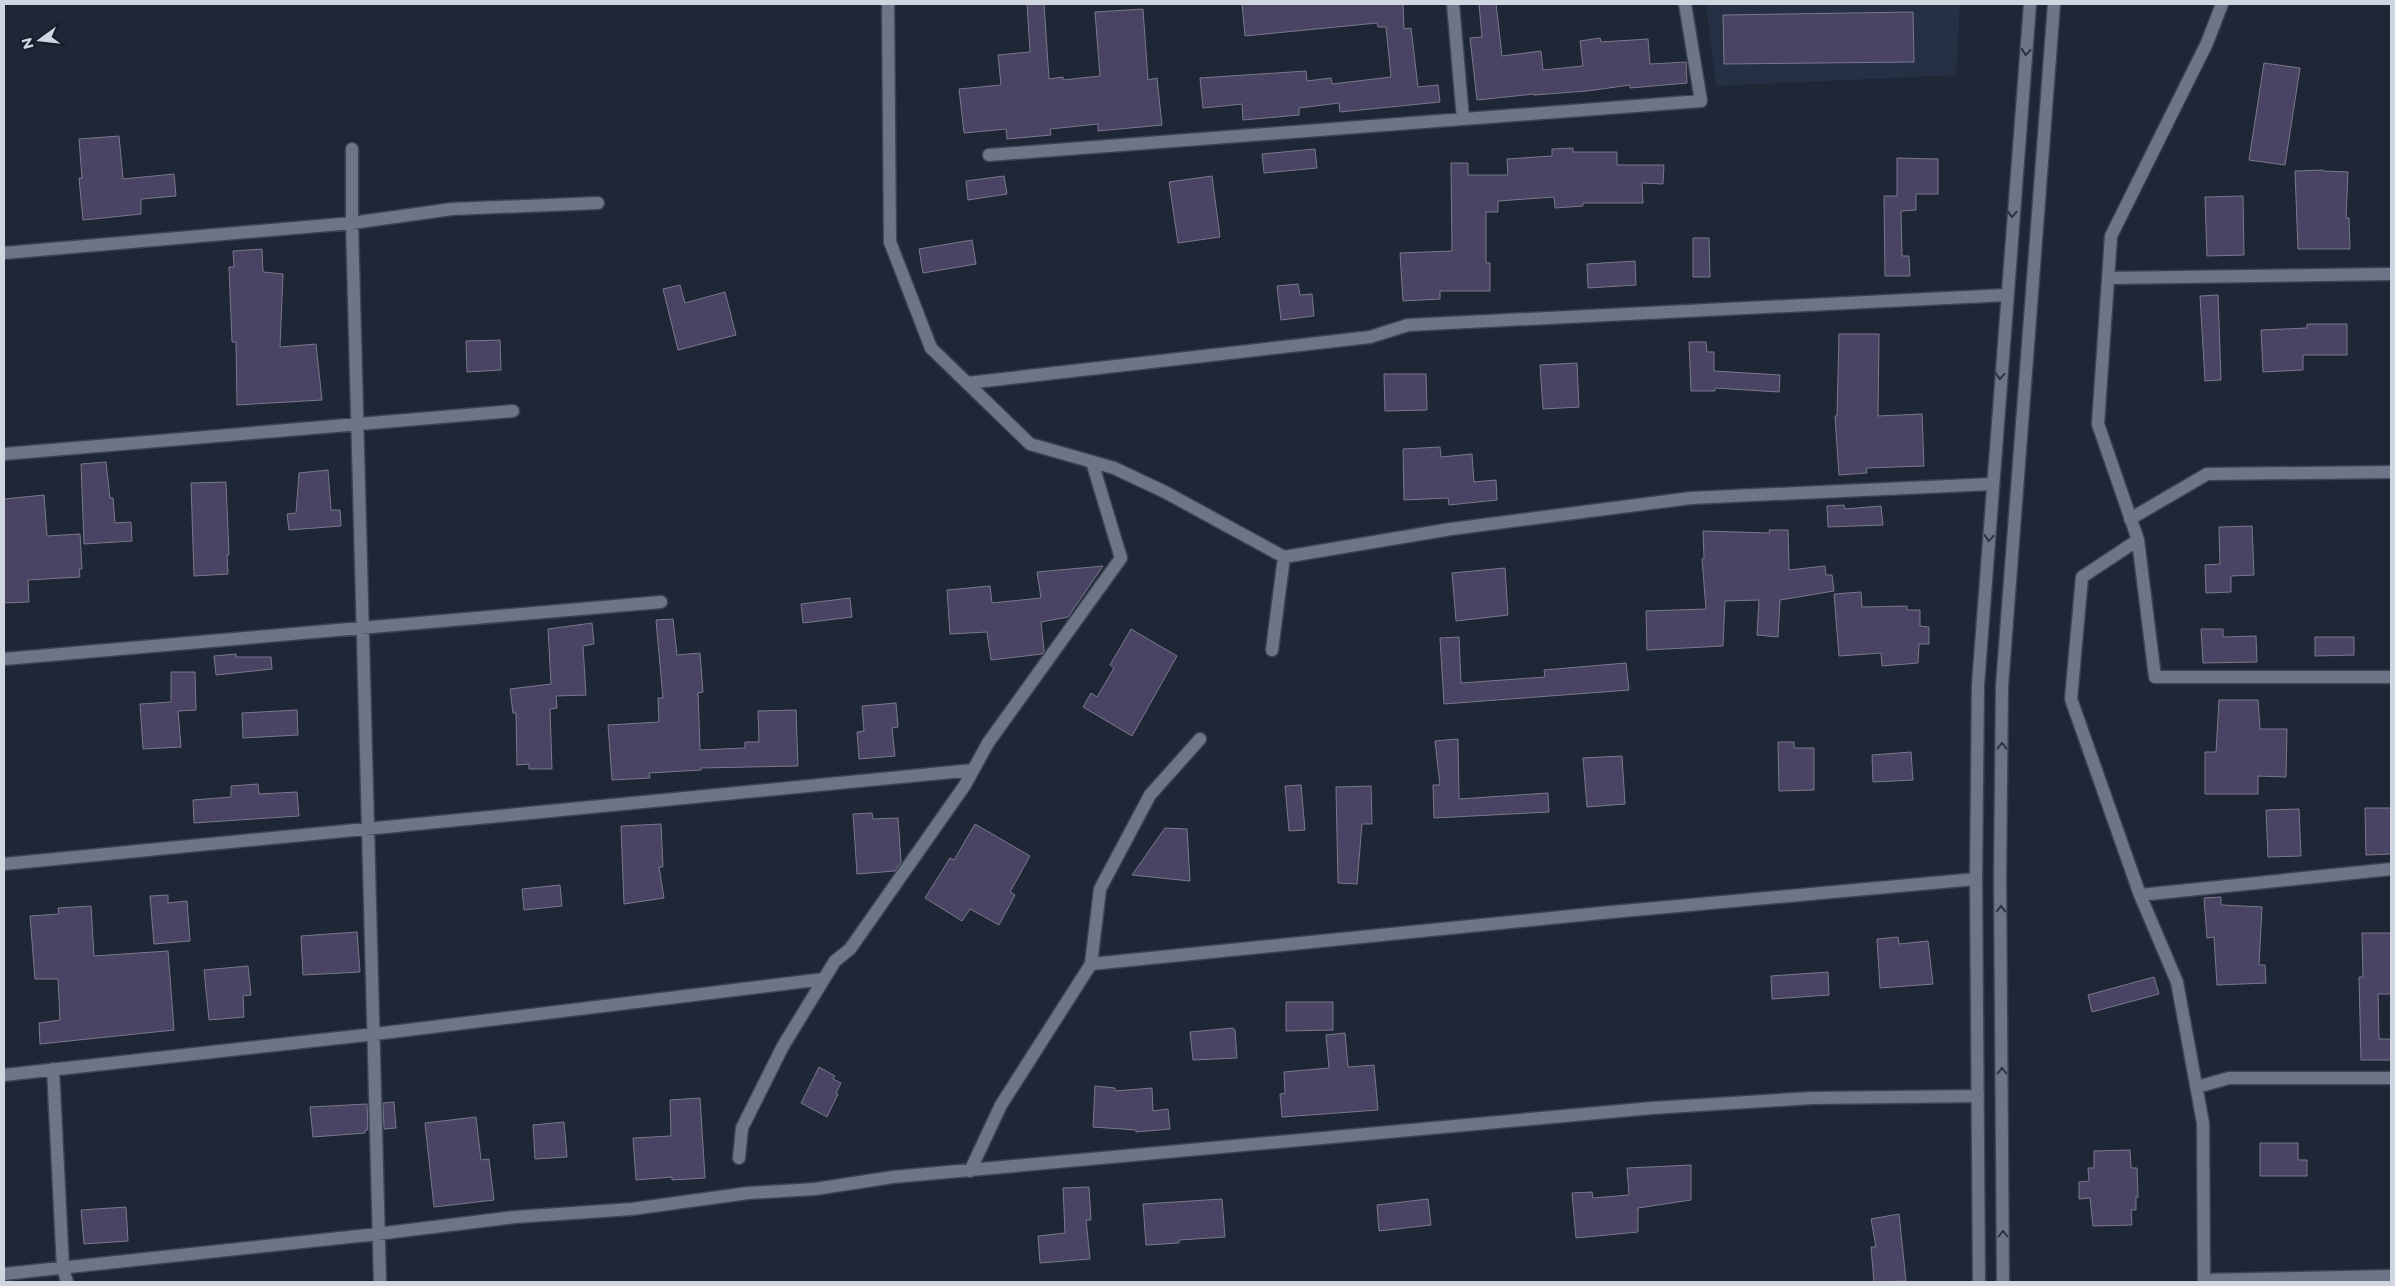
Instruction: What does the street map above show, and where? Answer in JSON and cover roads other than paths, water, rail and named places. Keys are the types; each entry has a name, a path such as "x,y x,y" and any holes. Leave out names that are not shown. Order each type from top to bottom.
{"street":[{"path":"888,4 890,242 930,348 1030,444 1114,468 1165,492 1284,557 1451,529 1691,498 1992,484"},
{"path":"1453,4 1463,119"},
{"path":"989,155 1701,101 1685,4"},
{"path":"1979,1282 1976,879 1978,685 2006,295 2030,4"},
{"path":"2003,1282 2000,889 2002,686 2054,4"},
{"path":"2222,4 2207,43 2111,236 2098,424 2138,540 2155,678 2391,677"},
{"path":"352,149 352,223 375,1034 377,1234 380,1282"},
{"path":"4,253 352,223 452,209 598,203"},
{"path":"2108,278 2391,274"},
{"path":"967,383 1370,337 1408,325 2006,295"},
{"path":"4,454 513,412"},
{"path":"739,1158 742,1128 782,1046 835,961 850,949 964,785 988,743 1122,558 1092,462"},
{"path":"2130,518 2207,474 2391,472"},
{"path":"2138,540 2082,578 2071,699 2140,895 2177,982 2204,1124 2204,1281 2391,1276"},
{"path":"1272,650 1284,557"},
{"path":"4,659 660,602"},
{"path":"970,1171 1001,1105 1091,964 1100,889 1150,795 1200,740"},
{"path":"4,864 973,770"},
{"path":"2140,895 2391,869"},
{"path":"1091,964 1601,913 1976,879"},
{"path":"4,1075 375,1034 824,979"},
{"path":"53,1069 63,1268 67,1282"},
{"path":"2197,1087 2229,1078 2391,1078"},
{"path":"4,1274 377,1234 515,1217 632,1209 748,1192 815,1190 893,1177 1652,1108 1812,1098 1978,1096"}]}
